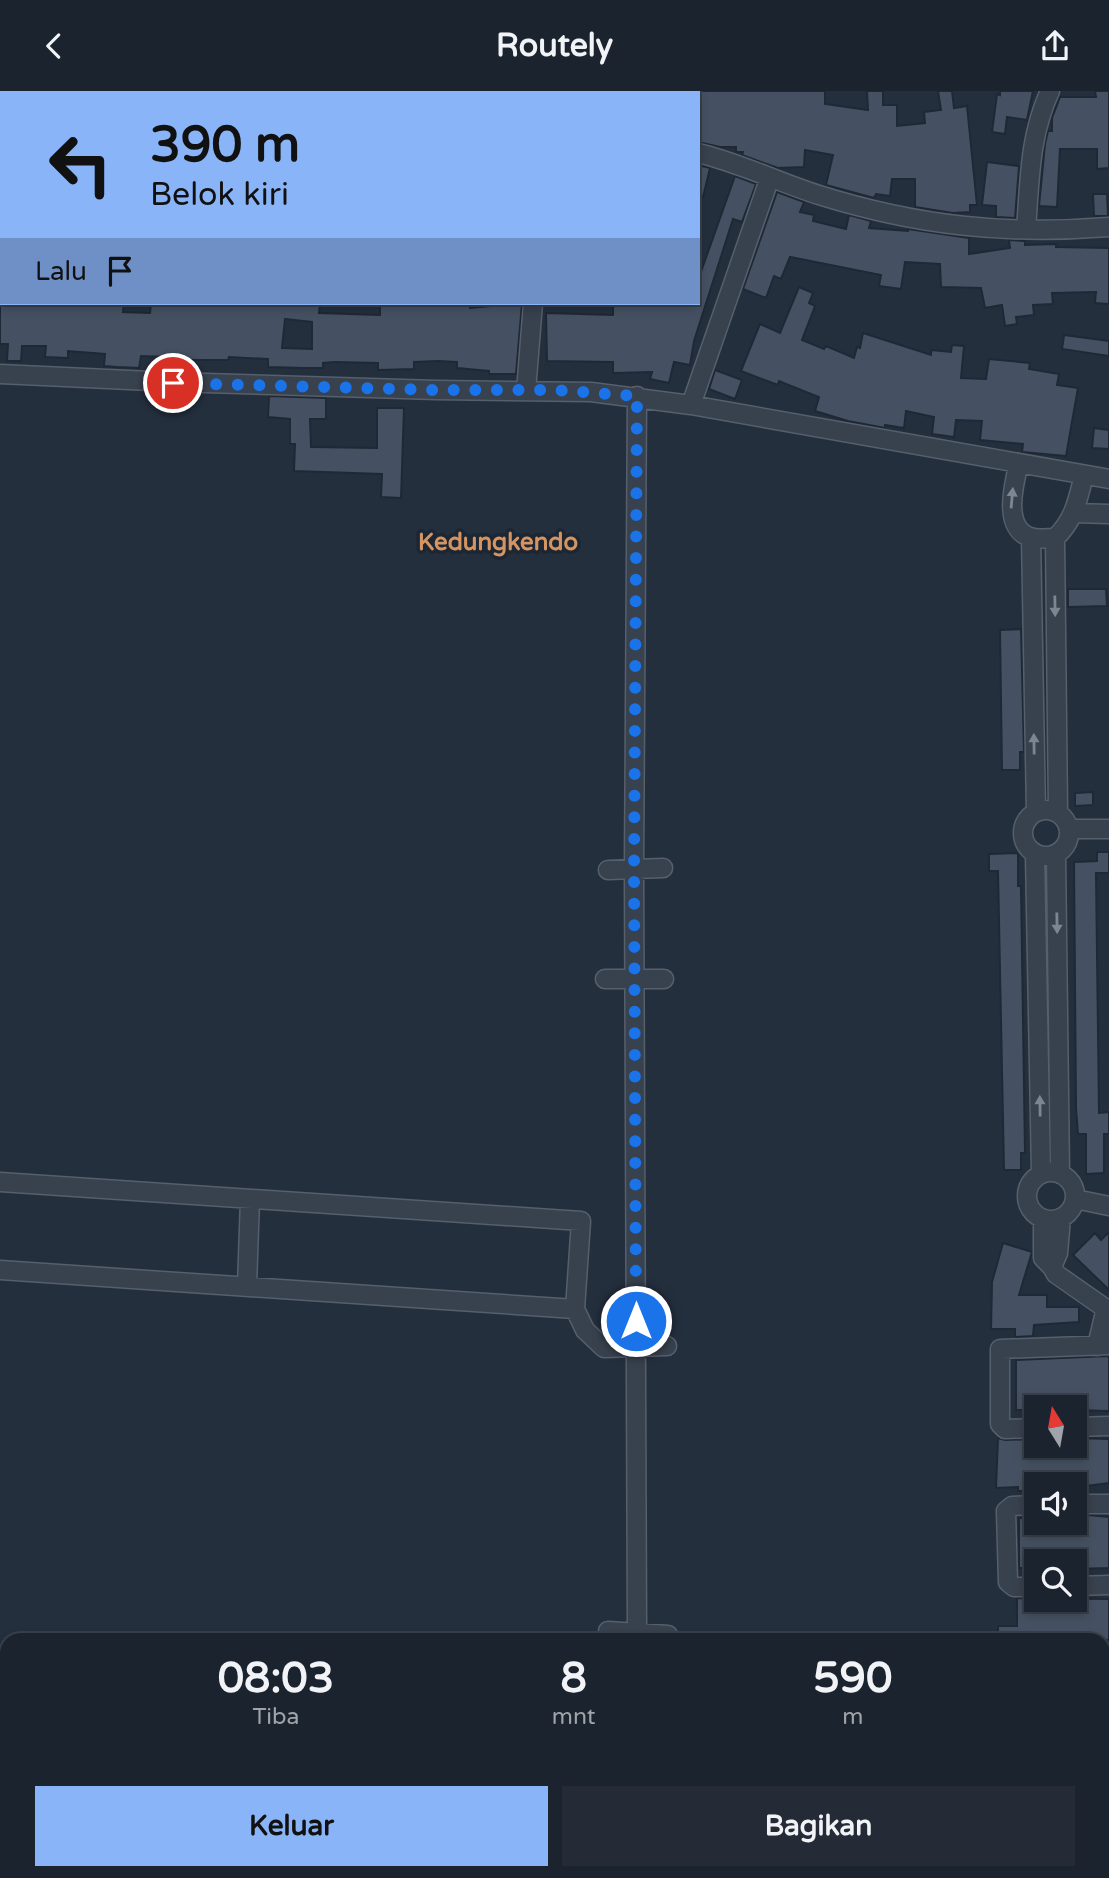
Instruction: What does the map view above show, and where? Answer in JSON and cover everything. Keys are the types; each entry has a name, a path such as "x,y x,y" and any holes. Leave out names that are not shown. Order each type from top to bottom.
{"street":[{"path":"1026,229 1031,152 1036,127 1050,91"},
{"path":"700,154 858,206 917,221 994,229 1109,227"},
{"path":"691,405 769,177"},
{"path":"526,391 533,305"},
{"path":"0,374 173,383 591,392 637,396 1109,479"},
{"path":"637,396 634,869 637,1632"},
{"path":"1019,463 1011,498 1011,513 1020,529 1031,537 1055,538"},
{"path":"1058,813 1055,538 1066,527 1073,513 1084,475"},
{"path":"1073,513 1109,514"},
{"path":"1031,537 1036,812"},
{"path":"1030,579 1055,578"},
{"path":"1047,810 1058,813 1066,820 1070,829 1069,840 1064,849 1056,855 1035,855 1026,845 1022,833 1026,821 1036,812 1047,810"},
{"path":"1070,829 1109,829"},
{"path":"1035,855 1041,1174"},
{"path":"1056,855 1060,1174"},
{"path":"608,870 663,868"},
{"path":"605,979 664,979"},
{"path":"1050,1172 1069,1179 1075,1199 1071,1211 1052,1218 1034,1213 1028,1203 1028,1192 1032,1182 1041,1174 1050,1172"},
{"path":"0,1182 581,1221 575,1309 585,1330 604,1348 667,1346"},
{"path":"247,1286 250,1199"},
{"path":"1075,1199 1109,1206"},
{"path":"1024,1428 1005,1429 1000,1424 1000,1349 1103,1345 1108,1310 1056,1274 1052,1267 1058,1253 1052,1218"},
{"path":"0,1270 575,1309"},
{"path":"1087,1427 1109,1426"},
{"path":"1087,1504 1109,1504"},
{"path":"1024,1506 1012,1506 1006,1511 1008,1582 1014,1587 1024,1587"},
{"path":"1087,1586 1109,1585"},
{"path":"608,1631 647,1633"}],"building":[{"path":"700,91 825,91 825,104 868,110 867,91 883,91 883,105 897,105 897,126 925,123 924,112 941,110 938,91 952,91 954,108 967,106 977,205 970,205 970,212 953,213 915,207 915,179 892,179 890,196 876,194 874,198 826,185 833,155 805,150 804,167 778,168 742,155 743,152 736,152 736,147 700,142"},
{"path":"1000,91 1033,91 1027,120 1007,117 1005,134 992,132 997,94 1000,95"},
{"path":"1095,91 1109,91 1109,168 1097,169 1097,149 1060,149 1057,207 1039,206 1045,144 1048,131 1052,131 1052,118 1060,97 1096,97"},
{"path":"987,162 1019,166 1015,218 996,217 996,206 982,205"},
{"path":"700,166 710,168 703,197 700,196"},
{"path":"735,176 756,184 742,222 733,219 694,341 690,365 674,362 669,383 650,379 652,372 613,373 613,362 547,361 546,313 613,315 613,305 700,305 700,274"},
{"path":"777,192 804,202 800,212 814,215 813,221 846,229 849,215 871,221 869,228 908,229 969,238 969,254 1010,248 1009,240 1025,241 1025,245 1056,244 1056,247 1109,248 1109,304 1095,303 1096,292 1052,293 1053,304 1033,305 1034,315 1016,317 1017,324 1005,326 1002,305 985,308 981,288 941,287 940,264 905,262 901,289 879,286 881,275 790,257 781,279 774,276 766,298 743,289"},
{"path":"1093,194 1107,194 1108,216 1094,216"},
{"path":"799,287 813,293 809,303 815,306 802,340 824,349 826,346 854,358 857,347 860,348 863,333 931,355 931,350 951,352 952,345 964,346 961,378 986,379 989,359 1030,363 1029,369 1059,374 1057,385 1078,388 1066,456 1022,452 1023,444 980,440 982,421 956,420 954,437 932,434 934,417 906,411 904,428 885,425 885,428 848,421 815,411 819,397 779,381 778,385 741,371 760,324 780,333"},
{"path":"0,305 124,305 123,312 150,313 151,305 320,305 319,313 380,315 380,305 470,305 470,308 522,305 516,374 489,374 489,371 457,368 457,362 414,362 414,369 378,370 378,363 323,363 323,368 268,367 268,359 229,357 228,360 191,360 191,365 165,364 165,357 141,356 139,368 117,367 104,366 105,354 68,351 68,358 45,357 46,346 22,346 21,361 7,361 8,344 0,344","holes":["285,319 312,322 312,349 282,348"]},
{"path":"1064,335 1109,341 1109,356 1062,349"},
{"path":"715,370 742,380 735,399 709,389"},
{"path":"269,396 326,398 326,419 310,419 311,447 377,448 377,408 404,408 401,498 381,497 382,474 294,471 295,444 290,444 290,419 268,417"},
{"path":"1094,428 1109,430 1109,449 1092,448"},
{"path":"1068,589 1106,589 1107,606 1068,607"},
{"path":"1021,629 1024,752 1020,752 1020,770 1002,770 1000,630"},
{"path":"1093,792 1093,805 1075,806 1075,793"},
{"path":"1097,852 1109,852 1109,873 1096,873 1099,1113 1109,1112 1109,1134 1104,1134 1104,1173 1086,1174 1086,1134 1078,1134 1076,1108 1074,862 1097,861"},
{"path":"1018,853 1018,886 1021,886 1025,1153 1021,1153 1021,1170 1004,1170 998,871 989,871 989,854"},
{"path":"1109,1232 1109,1290 1073,1255 1095,1233 1101,1240"},
{"path":"1003,1243 1032,1252 1019,1295 1047,1295 1047,1307 1079,1307 1079,1322 1034,1325 1033,1336 1015,1337 1015,1329 991,1329 992,1282"},
{"path":"1109,1356 1109,1411 1087,1410 1087,1395 1024,1395 1024,1410 1016,1410 1016,1360"},
{"path":"998,1438 1024,1439 1024,1458 1087,1458 1087,1438 1109,1439 1109,1483 1087,1486 1087,1472 1024,1472 1024,1491 1018,1491 1018,1487 996,1488"},
{"path":"1088,1515 1109,1517 1109,1568 1087,1569 1087,1549 1024,1549 1024,1568 1019,1568 1019,1518 1024,1518 1024,1535 1087,1535"},
{"path":"1017,1598 1024,1598 1024,1612 1087,1612 1087,1599 1109,1599 1109,1633 998,1633 998,1626 1017,1626"}],"district":[{"name":"Kedungkendo","path":"498,542"}],"route":[{"path":"173,383 436,390 555,390 637,396 634,869 636,1321"}]}
